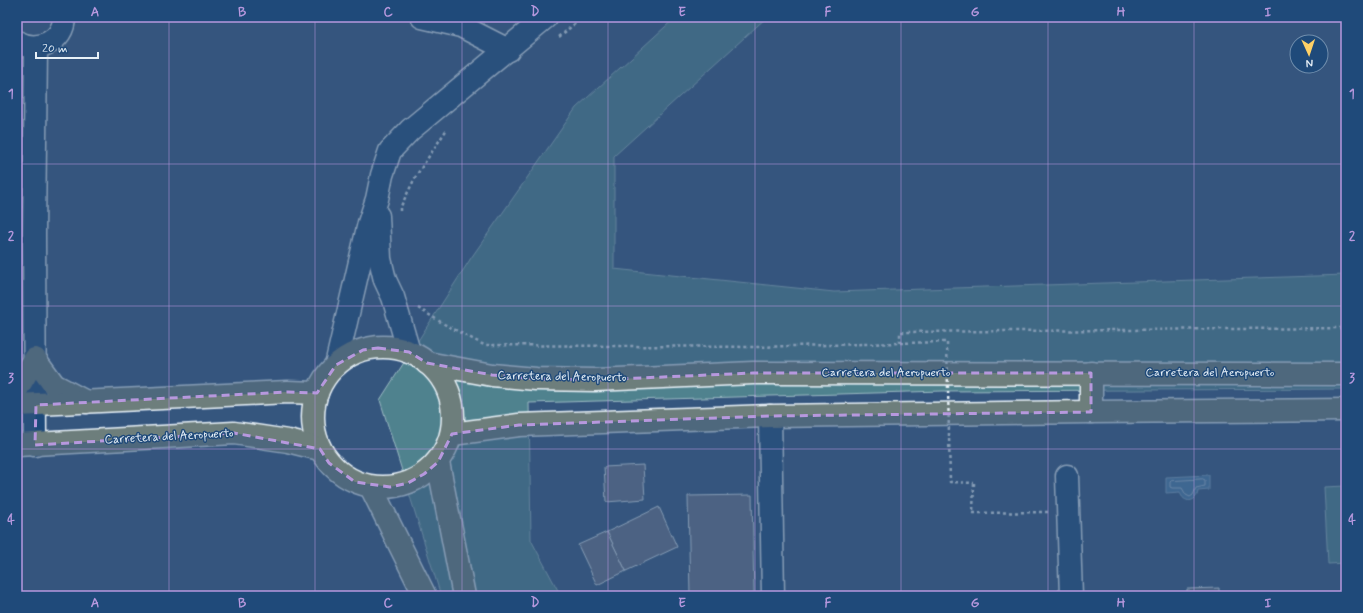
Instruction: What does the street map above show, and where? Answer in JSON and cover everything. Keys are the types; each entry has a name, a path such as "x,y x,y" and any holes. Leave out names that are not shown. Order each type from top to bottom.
{"main road":[{"path":"394,348 418,358 436,372 444,383 450,395 453,408 452,434 438,462 424,474 408,483 390,487 371,487 355,482 341,474 329,463 320,449 315,436 312,421 313,407 317,393 324,378 336,365 348,356 363,350 394,348"},
{"name":"Carretera del Aeropuerto","path":"418,358 492,376 536,379 595,380 753,373 1346,374"},
{"path":"17,389 35,359 54,385 87,403"},
{"path":"1091,373 1091,412"},
{"path":"26,405 288,392 317,393"},
{"path":"452,434 520,425 770,416 1346,410"},
{"name":"Carretera del Aeropuerto","path":"26,445 234,433 288,440 320,449"},
{"path":"438,462 464,596"},
{"path":"371,487 425,596"}],"street":[{"path":"26,445 26,405 35,359 34,234 27,44 50,42 55,38 62,27 64,17"},
{"path":"422,17 461,26 508,50"},
{"path":"336,365 369,223 390,151 410,130 546,17"},
{"path":"377,199 380,259 385,280 418,358"},
{"path":"770,416 773,596"},
{"path":"1067,476 1071,596"}],"path":[{"path":"553,41 583,17"},
{"path":"400,215 400,208 416,176 448,126"},
{"path":"413,304 444,324 484,345 756,346 947,342 950,482 974,483 974,513 1068,512"},
{"path":"900,343 900,332 1346,328"}],"highlighted area":[{"path":"378,348 409,352 427,363 492,375 536,379 595,380 753,373 1091,373 1091,412 770,416 519,425 452,434 438,462 424,474 408,483 390,487 355,482 329,463 320,449 234,433 35,445 36,405 288,392 317,393 336,365 363,350"}],"green space":[{"path":"676,17 767,17 614,156 614,269 834,292 1346,275 1346,389 943,391 529,403 531,540 561,596 441,596 380,400 471,258 576,108"},
{"path":"1346,486 1346,563 1328,564 1324,487"}],"water":[{"path":"1209,475 1209,490 1198,491 1193,500 1184,499 1180,492 1166,493 1166,477"}],"building":[{"path":"643,465 645,499 606,502 604,467"},
{"path":"752,495 754,596 690,596 688,496"},
{"path":"659,507 677,547 626,571 607,532"},
{"path":"607,532 626,571 597,585 578,545"},
{"path":"1219,588 1219,596 1187,596 1187,589"}]}
